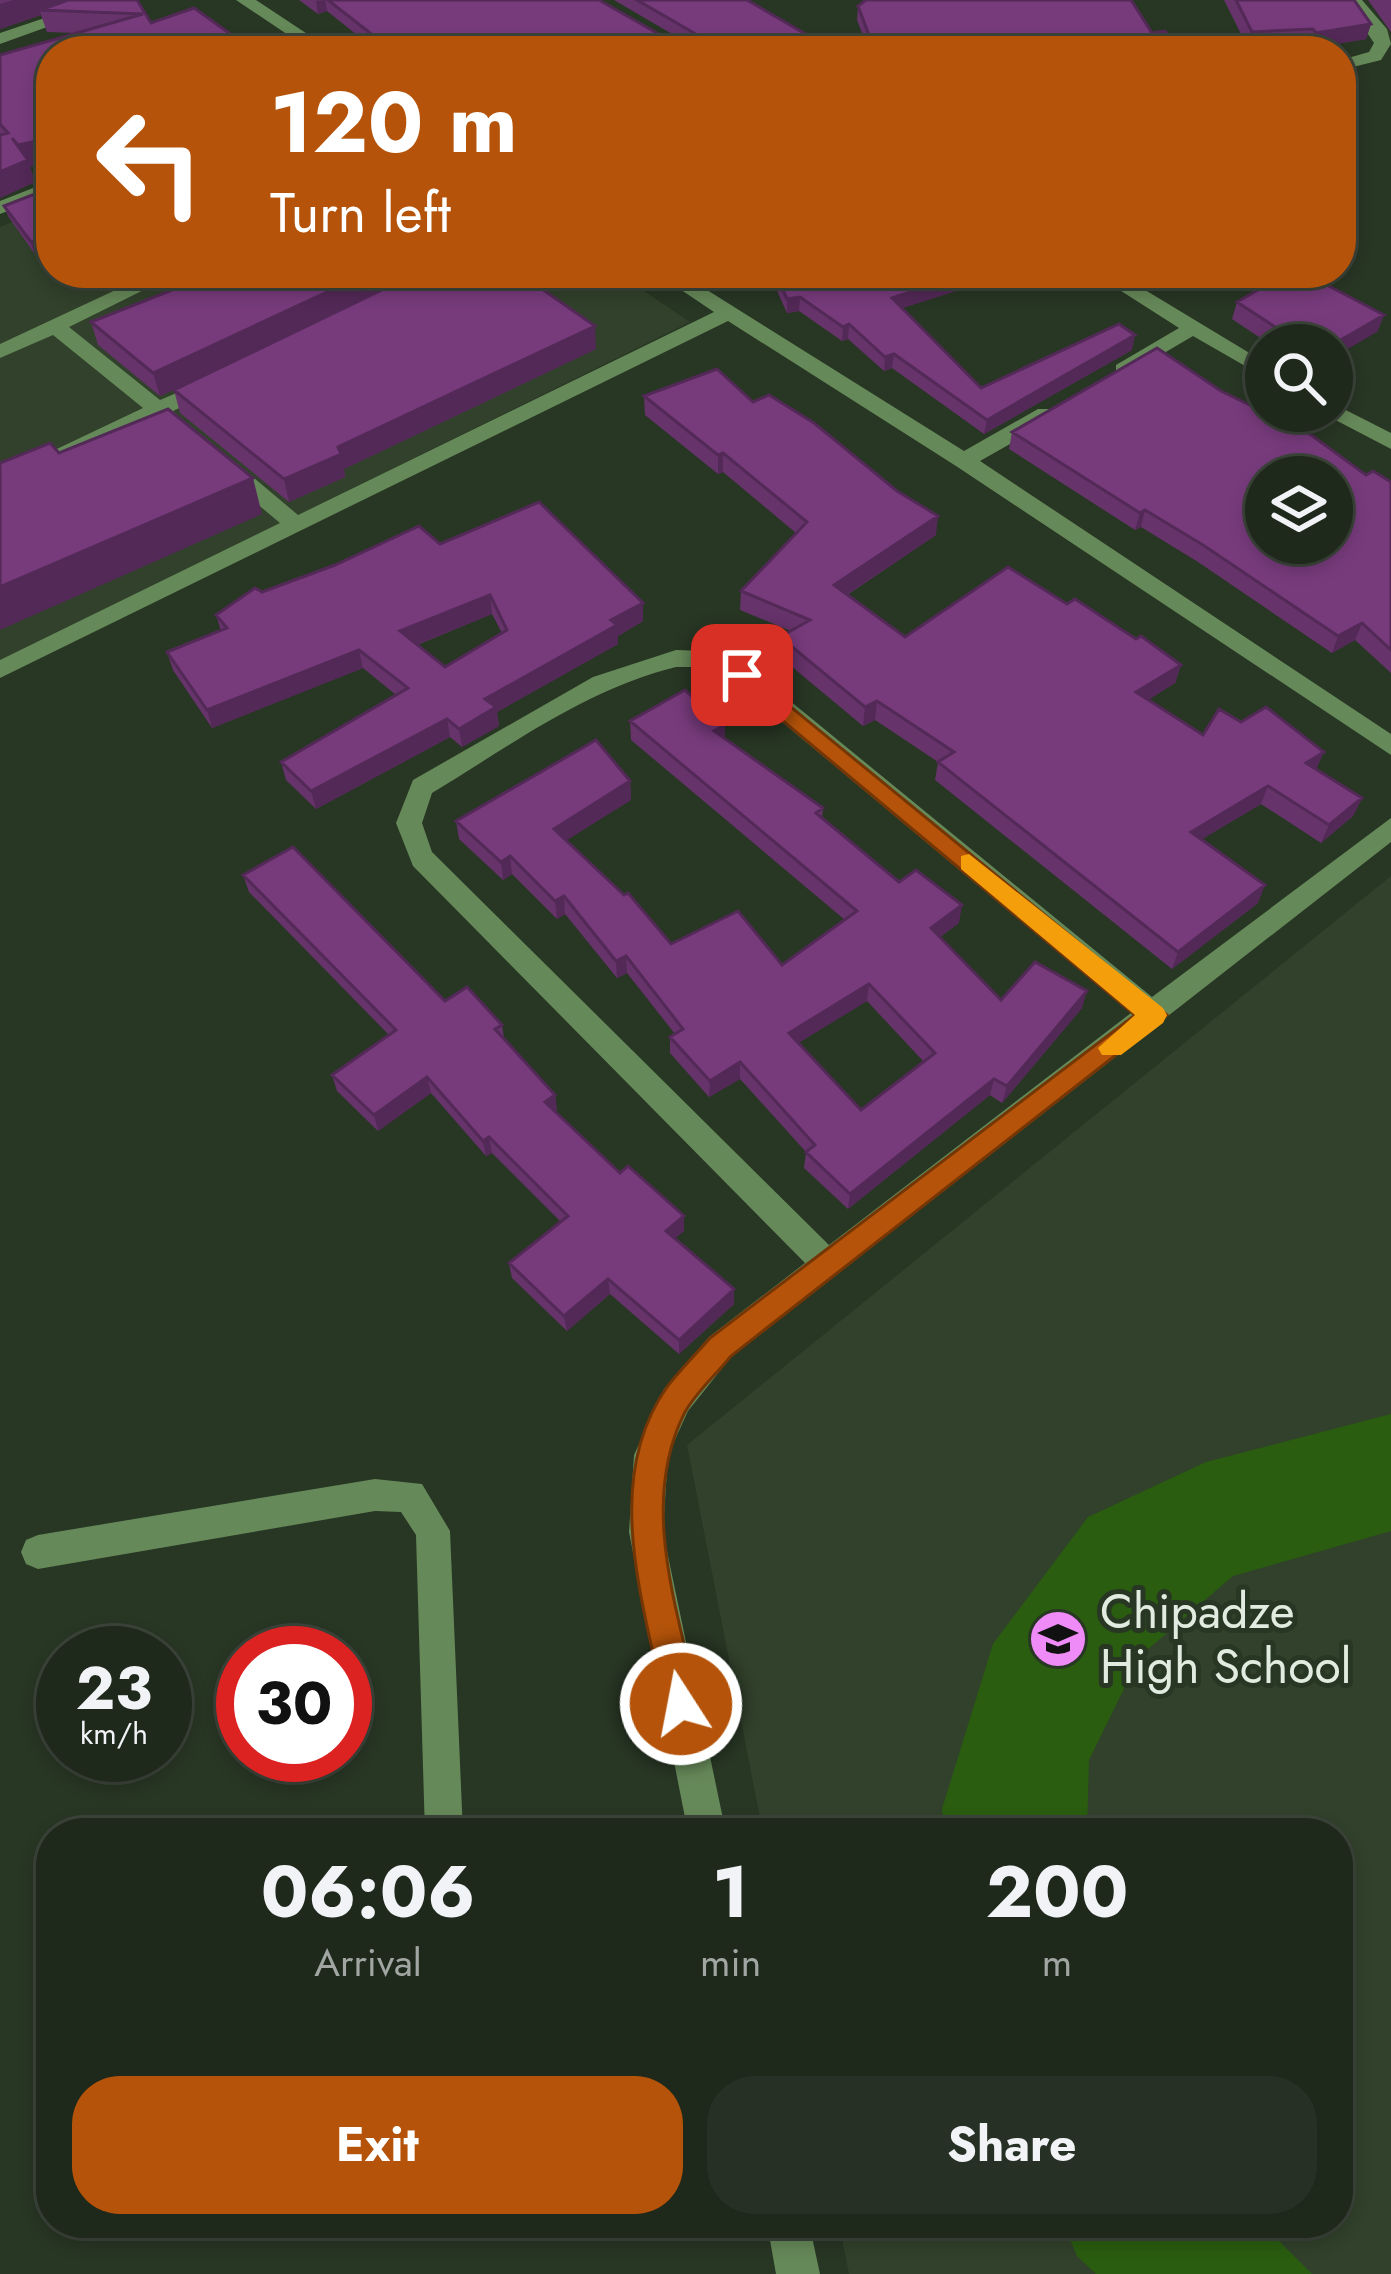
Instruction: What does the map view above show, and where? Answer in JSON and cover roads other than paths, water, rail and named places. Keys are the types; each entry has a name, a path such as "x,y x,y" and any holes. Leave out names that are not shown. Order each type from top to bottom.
{"street":[{"path":"0,39 114,0"},
{"path":"244,0 300,36"},
{"path":"1353,0 1378,29 1383,56"},
{"path":"0,208 36,193"},
{"path":"0,352 135,288"},
{"path":"688,288 964,461 1391,746"},
{"path":"1127,288 1245,360"},
{"path":"3,664 726,314"},
{"path":"55,326 296,525"},
{"path":"1108,377 1191,329"},
{"path":"0,484 241,370"},
{"path":"964,461 1067,401"},
{"path":"1353,421 1391,442"},
{"path":"827,1264 422,859 406,832 407,814 422,787 620,672 670,660 707,659 742,675 1154,1015"},
{"path":"704,1818 646,1532 651,1455 676,1400 720,1347 1391,828"},
{"path":"38,1552 375,1495 410,1496 433,1531 443,1818"},
{"path":"791,2238 798,2274"}],"place":[{"name":"Chipadze High School","path":"1058,1639"}]}
